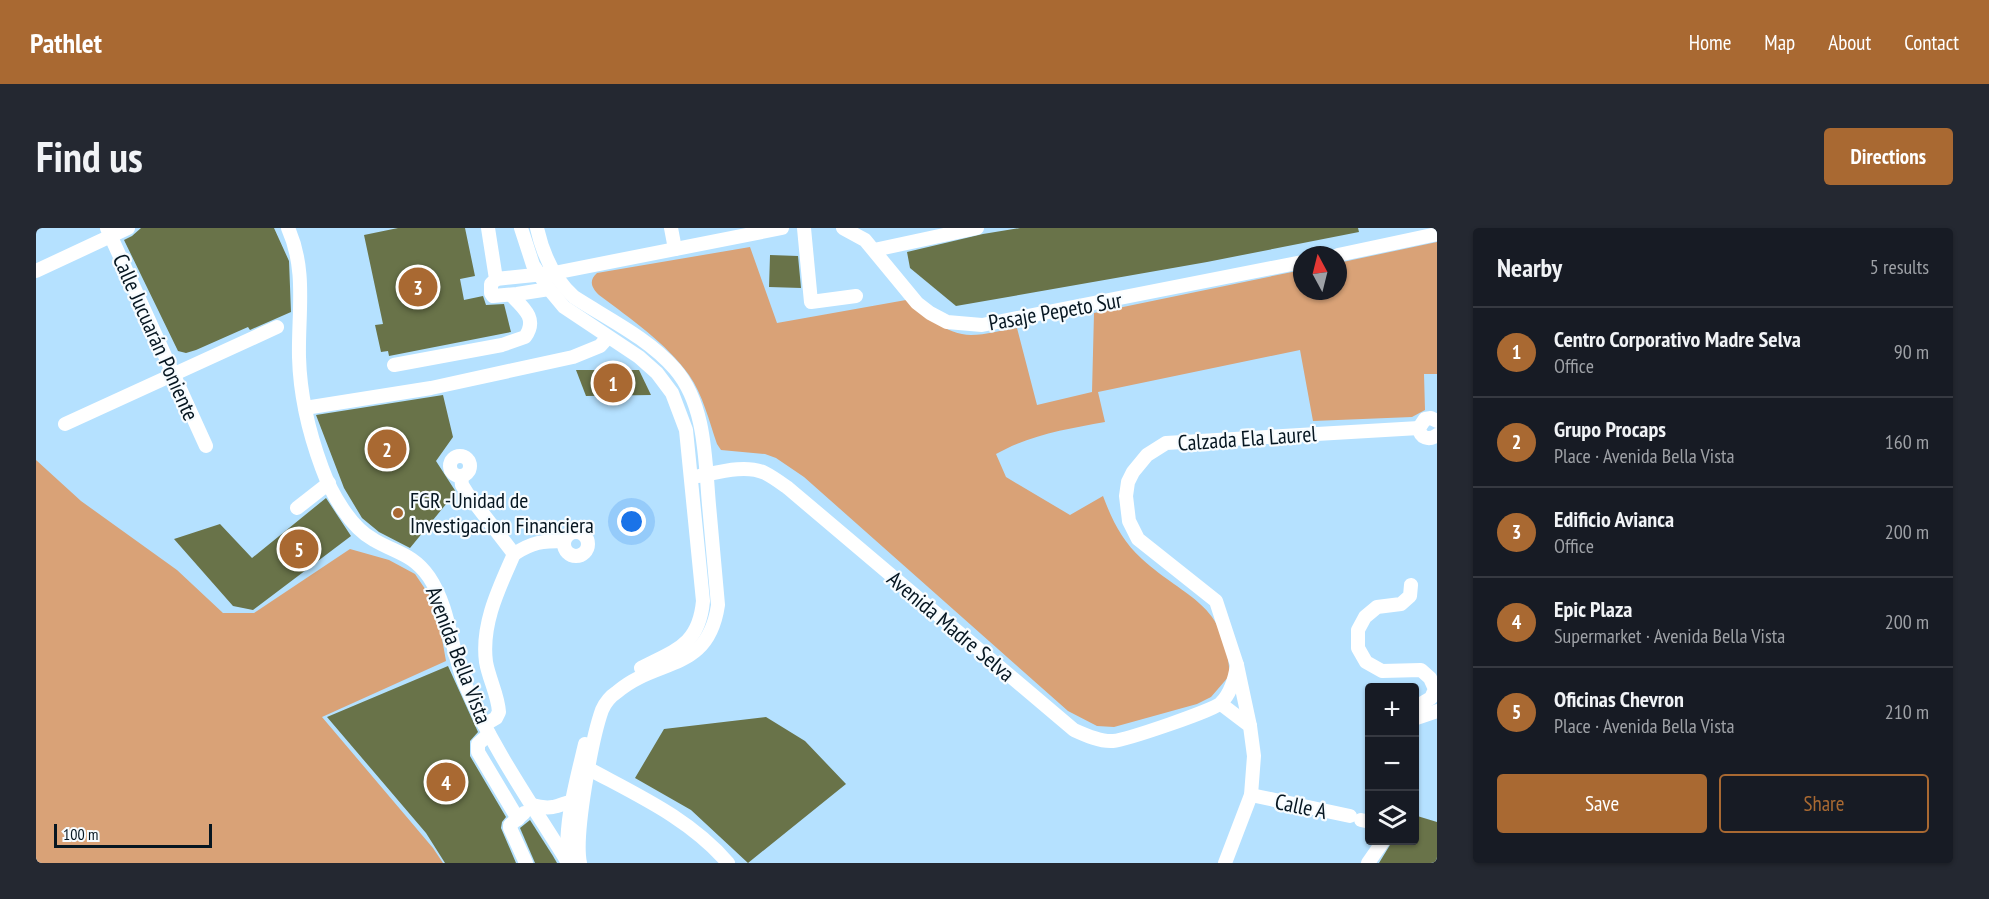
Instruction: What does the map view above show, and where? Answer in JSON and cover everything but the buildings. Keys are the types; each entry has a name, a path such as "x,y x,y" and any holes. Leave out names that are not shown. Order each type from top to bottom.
{"street":[{"path":"36,271 109,232 128,228"},
{"name":"Avenida Bella Vista","path":"288,228 299,263 299,356 306,408 316,452 329,483 351,522 359,531 417,562 432,583 445,610 465,683 487,729 519,776 532,805 568,863"},
{"path":"488,228 496,279"},
{"path":"521,228 533,265 564,307 639,357 666,383 686,430 699,476"},
{"path":"537,228 542,247 554,273 574,297 661,355 676,370 689,390 697,411 699,476 718,605 712,631 704,645 688,656 627,684 615,693 603,707 567,843 568,863"},
{"path":"671,228 675,249"},
{"path":"549,289 493,296 491,284 496,279 539,276 782,228"},
{"path":"804,228 812,302 856,296"},
{"name":"Pasaje Pepeto Sur","path":"843,228 868,239 917,303 930,313 947,322 982,325 1293,264"},
{"path":"868,239 976,228"},
{"name":"Calle Jucuarán Poniente","path":"109,232 206,446"},
{"path":"1347,253 1437,234"},
{"path":"394,365 502,345 525,336 531,324 529,316 511,295"},
{"path":"65,424 277,327"},
{"path":"306,408 430,388 573,357 600,346 608,337"},
{"path":"1437,421 1431,418 1425,419 1419,428 1421,434 1426,438 1433,438 1437,435"},
{"name":"Calzada Ela Laurel","path":"1250,726 1237,665 1216,601 1138,539 1129,521 1126,496 1128,482 1133,472 1147,455 1167,443 1419,428"},
{"name":"Avenida Madre Selva","path":"699,476 752,469 764,472 788,488 1074,729 1089,737 1112,741 1136,736 1221,704"},
{"path":"461,476 462,485 467,493 514,554"},
{"path":"297,508 329,483"},
{"path":"518,819 478,752 478,744 499,712 486,663 486,628 514,554 528,545 544,541 564,541"},
{"path":"1411,585 1410,596 1401,604 1377,607 1365,617 1358,630 1358,648 1366,662 1382,671 1421,670 1430,678 1435,689 1431,698 1419,705"},
{"path":"1225,863 1251,795 1254,756 1250,726 1221,704 1235,681 1237,665"},
{"path":"1419,717 1437,711"},
{"path":"585,768 669,812 711,844 728,863"},
{"name":"Calle A","path":"1251,795 1360,819"},
{"path":"526,863 510,825 532,805 544,808 578,801"},
{"path":"1368,863 1381,845"}],"shaded area":[{"path":"1437,242 1437,374 1424,374 1425,410 1412,417 1313,421 1300,350 1098,392 1105,422 1035,437 996,454 1006,477 1070,515 1103,496 1118,530 1135,552 1158,573 1201,605 1212,617 1220,631 1227,650 1230,675 1211,697 1197,704 1114,727 1097,726 1068,711 804,477 776,458 765,454 721,450 694,383 680,363 659,342 599,295 592,282 597,273 750,247 777,323 906,300 936,323 953,332 971,335 1017,328 1037,405 1092,392 1094,313 1293,272 1293,300 1347,300 1347,261"},
{"path":"36,460 81,501 177,570 223,613 254,613 350,549 389,560 415,574 436,605 446,661 322,717 433,848 443,863 36,863"}],"place":[{"name":"Edificio Avianca","path":"418,287"},
{"name":"Centro Corporativo Madre Selva","path":"613,383"},
{"name":"Grupo Procaps","path":"387,449"},
{"name":"FGR -Unidad de Investigacion Financiera","path":"398,513"},
{"name":"Oficinas Chevron","path":"299,549"},
{"name":"Epic Plaza","path":"446,782"}]}
